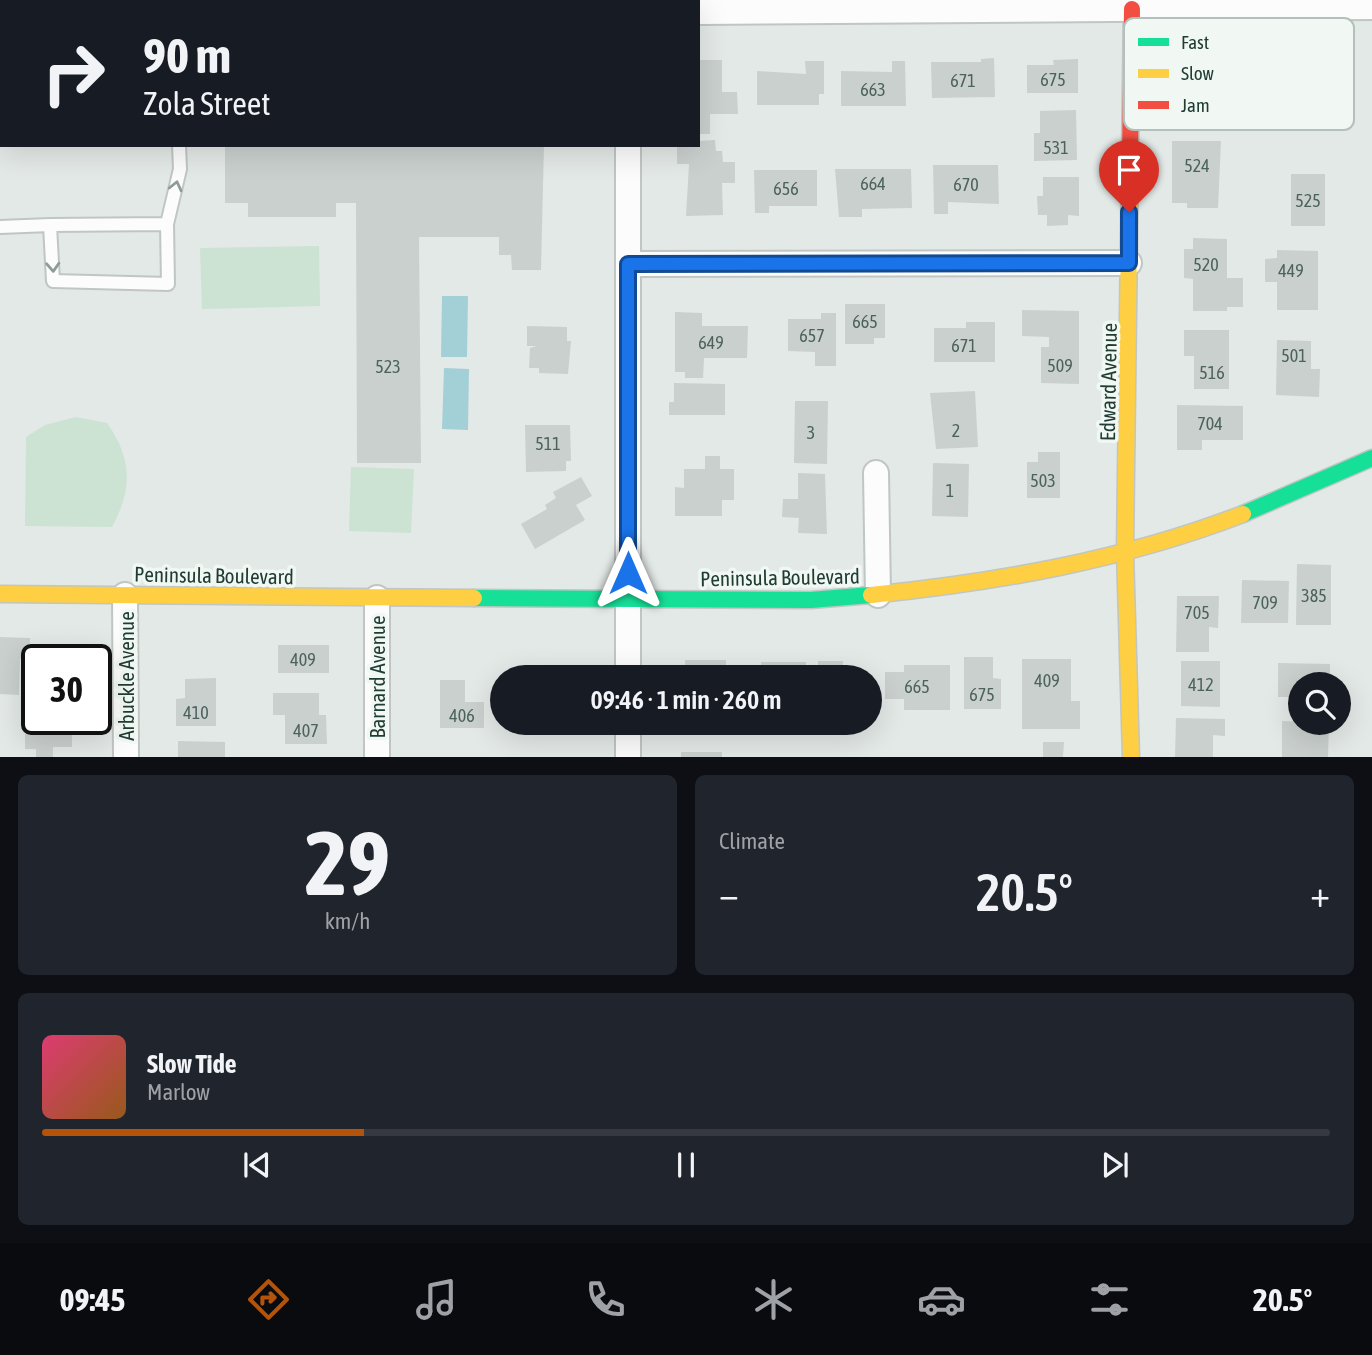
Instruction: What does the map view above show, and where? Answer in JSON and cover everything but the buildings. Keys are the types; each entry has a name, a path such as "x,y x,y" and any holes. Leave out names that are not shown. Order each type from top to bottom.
{"main road":[{"name":"Edward Avenue","path":"1130,130 1125,552 1131,757"},
{"name":"Peninsula Boulevard","path":"0,594 628,600 811,600 878,595 1001,579 1125,552 1188,534 1372,458"}],"street":[{"path":"700,12 877,5 1309,4 1372,7"},
{"path":"628,147 628,665"},
{"path":"628,264 1129,263"},
{"path":"876,473 878,595"},
{"name":"Arbuckle Avenue","path":"125,595 126,757"},
{"name":"Barnard Avenue","path":"377,598 377,757"},
{"path":"628,735 628,757"}],"lane":[{"path":"50,225 53,281 168,284 167,224 180,169 179,147"},
{"path":"0,227 167,224"}],"green space":[{"path":"319,246 320,306 202,309 200,248"},
{"path":"76,417 107,423 121,449 127,474 119,513 112,527 25,526 26,437 45,425"},
{"path":"351,467 414,469 411,533 349,531"}],"water":[{"path":"442,296 468,296 467,357 441,357"},
{"path":"444,368 469,369 468,430 442,429"}],"traffic: fast":[{"path":"1243,514 1372,458"},
{"path":"474,598 811,600 871,595"}],"traffic: slow":[{"path":"1130,157 1125,552 1131,757"},
{"path":"871,595 1060,567 1153,544 1243,514"},
{"path":"0,594 474,598"}],"traffic: jam":[{"path":"1132,9 1132,18"},
{"path":"1130,130 1130,157"}],"route":[{"path":"628,573 628,264 1129,263 1129,212"}]}
